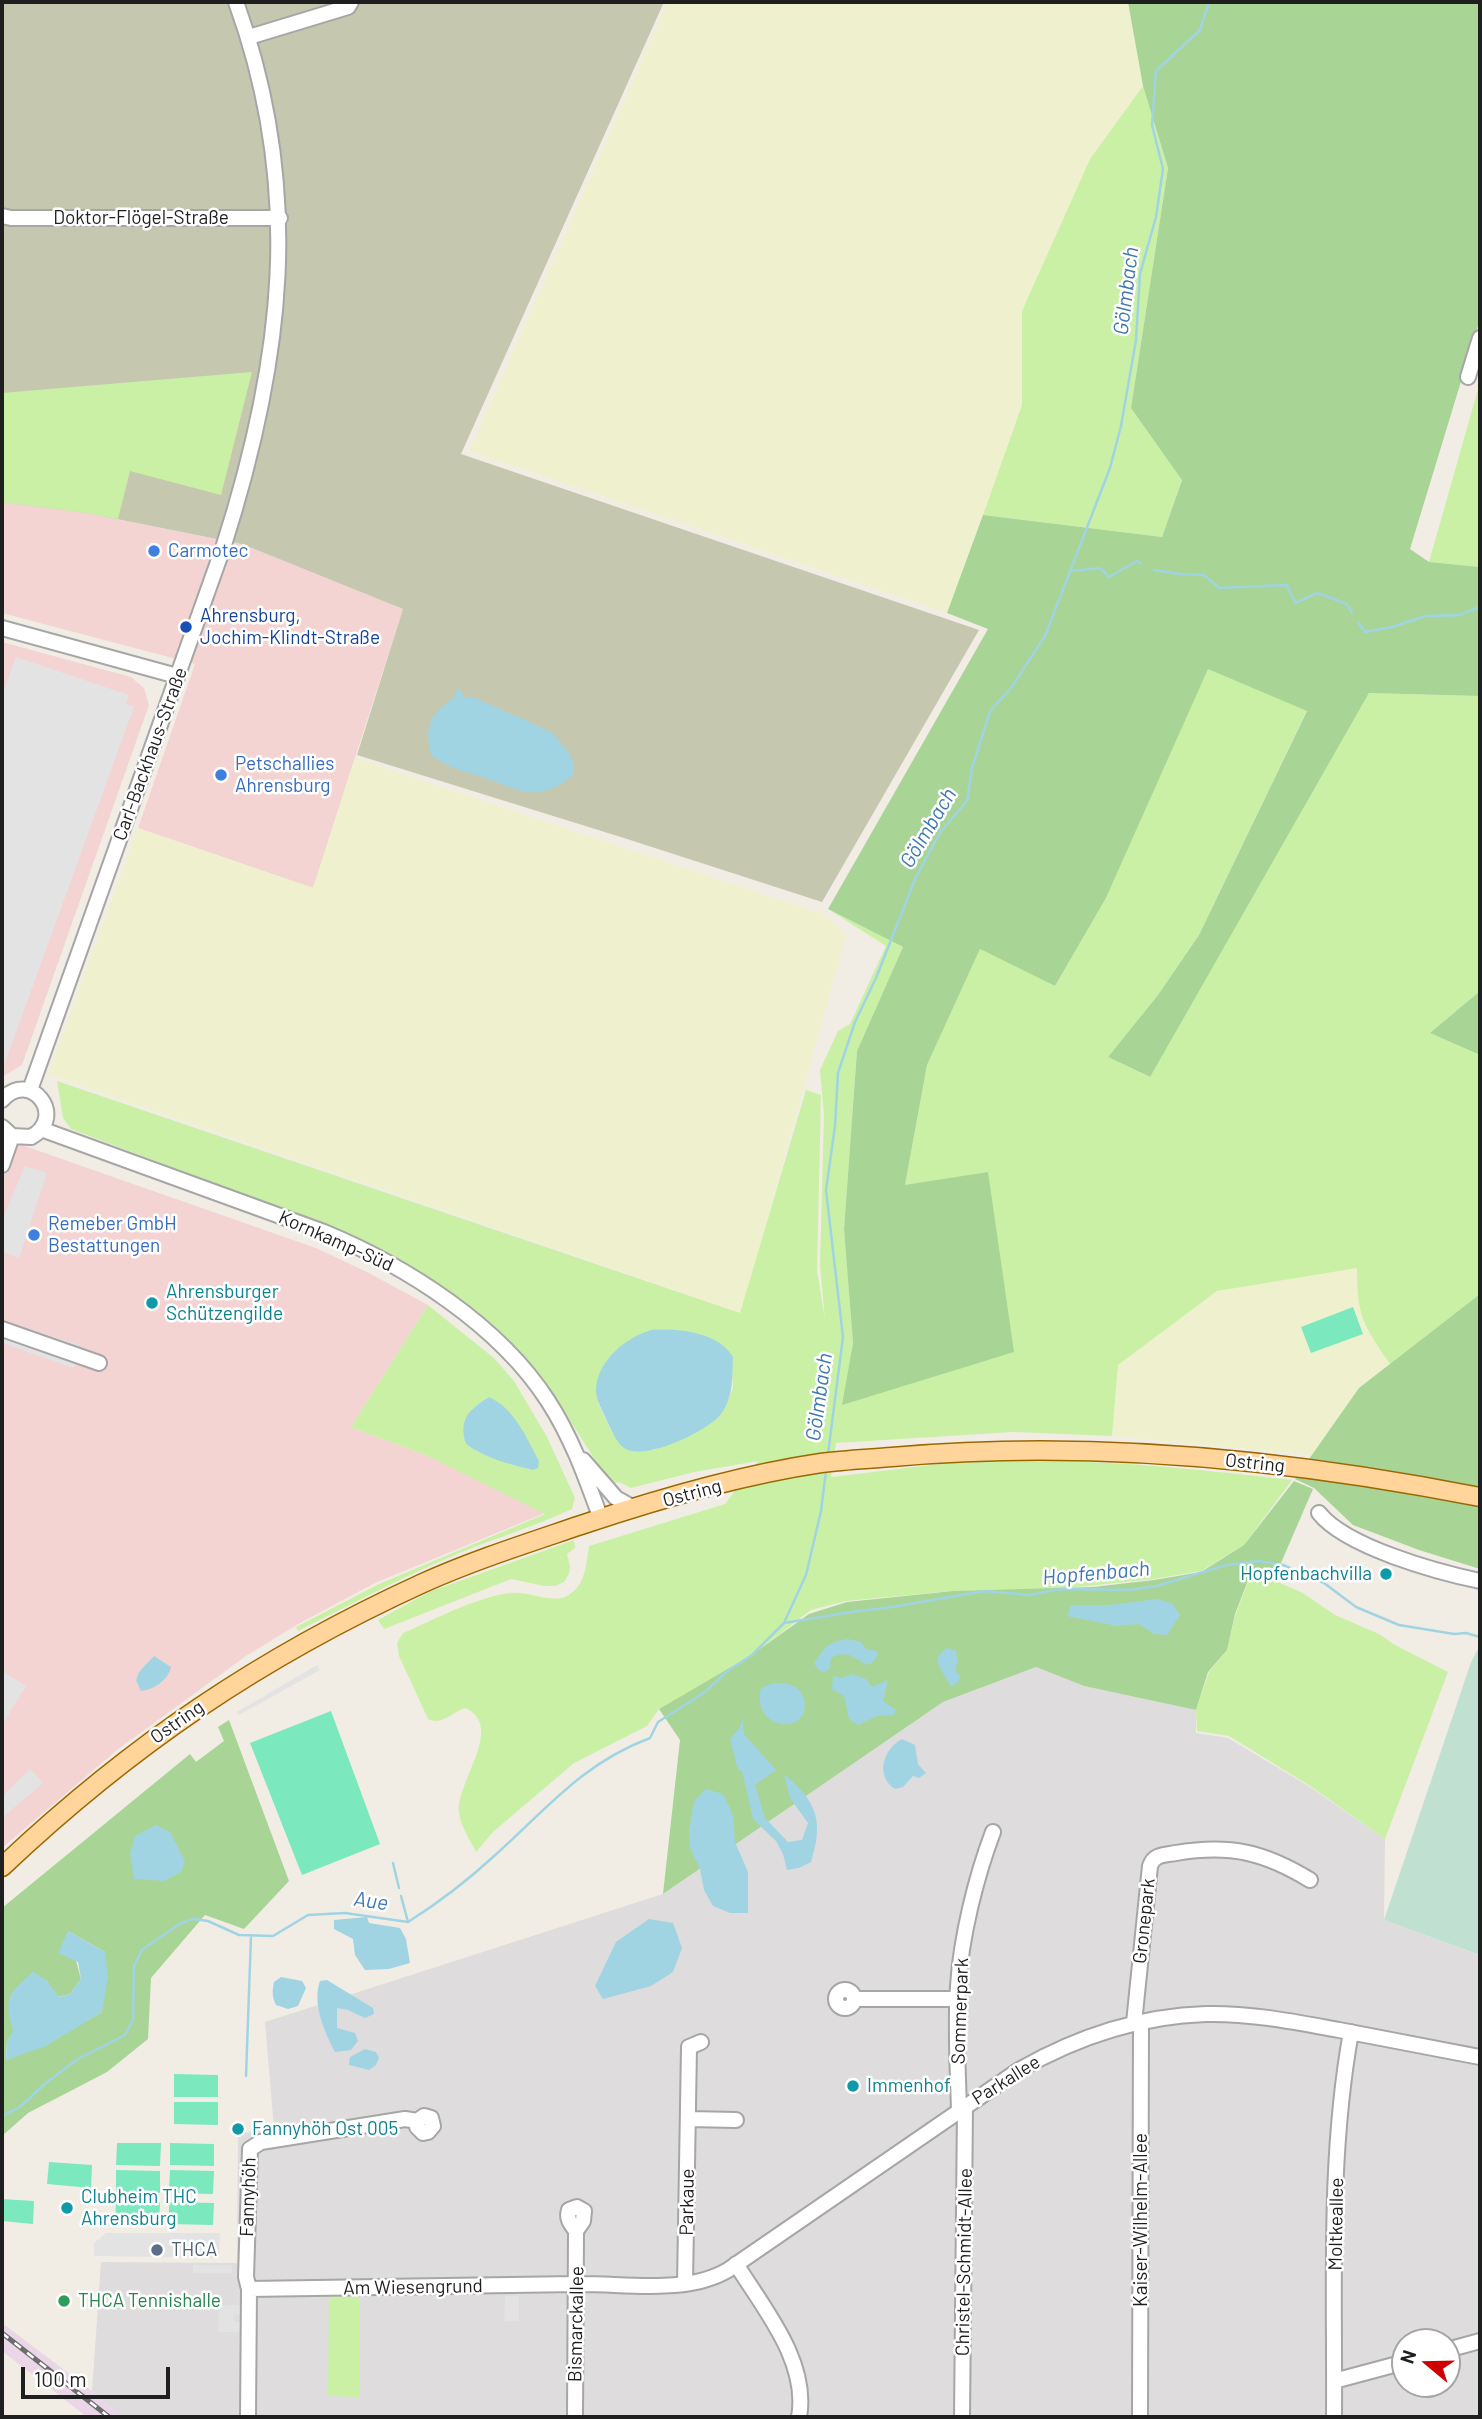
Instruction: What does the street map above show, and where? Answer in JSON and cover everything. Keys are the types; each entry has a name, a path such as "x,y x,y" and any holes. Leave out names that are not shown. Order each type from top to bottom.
{"main road":[{"name":"Ostring","path":"2,1867 54,1818 130,1756 267,1662 425,1582 486,1558 634,1508 765,1474 822,1463 1004,1449 1133,1452 1286,1466 1480,1497"}],"street":[{"name":"Carl-Backhaus-Straße","path":"30,1090 229,529 254,436 275,322 280,265 280,218 271,131 249,37 236,2"},
{"path":"249,37 348,8 351,2"},
{"name":"Doktor-Flögel-Straße","path":"2,216 280,218"},
{"path":"1468,377 1480,338"},
{"path":"2,628 177,676"},
{"path":"2,1100 15,1090 30,1090 36,1093 45,1105 44,1124 31,1137 7,1132 2,1165"},
{"name":"Kornkamp-Süd","path":"44,1124 71,1140 324,1232 365,1250 411,1277 454,1306 509,1352 548,1402 576,1451 605,1487 634,1508"},
{"path":"2,1328 99,1363"},
{"name":"Kornkamp-Süd","path":"576,1451 601,1519"},
{"path":"601,1519 606,1504 605,1487"},
{"path":"1318,1513 1334,1529 1395,1557 1480,1581"},
{"name":"Sommerpark","path":"962,2109 957,1999 963,1947 981,1862 993,1832"},
{"name":"Gronepark","path":"1138,2023 1150,1866 1153,1859 1197,1850 1234,1850 1270,1858 1310,1880"},
{"path":"854,1999 957,1999"},
{"name":"Parkallee","path":"576,2284 685,2284 706,2280 736,2264 1019,2070 1091,2035 1138,2023 1188,2015 1268,2017 1480,2057"},
{"name":"Kaiser-Wilhelm-Allee","path":"1138,2023 1140,2417"},
{"name":"Moltkeallee","path":"1334,2417 1337,2164 1342,2091 1351,2032"},
{"name":"Parkaue","path":"685,2284 690,2047 701,2042"},
{"name":"Christel-Schmidt-Allee","path":"962,2109 962,2417"},
{"name":"Fannyhöh","path":"248,2417 249,2289 246,2277 249,2153 253,2145 405,2119 417,2121"},
{"path":"689,2119 736,2120"},
{"name":"Bismarckallee","path":"575,2417 576,2231"},
{"path":"736,2264 794,2364 800,2392 799,2417"},
{"name":"Am Wiesengrund","path":"249,2289 576,2284"},
{"path":"1461,2346 1480,2341"},
{"path":"1334,2381 1391,2366"}],"shaded area":[{"path":"2,2 664,2 461,454 979,630 822,902 357,755 403,609 242,544 87,513 2,502"},
{"path":"668,2 1128,2 1143,86 1090,159 1022,311 1022,405 947,613 469,451"},
{"path":"2,502 87,513 242,544 403,609 313,888 138,828 195,664 2,613"},
{"path":"2,642 131,677 144,688 149,705 22,1065 2,1077"},
{"path":"16,657 129,695 126,704 134,707 2,1071 2,695"},
{"path":"355,758 826,915 846,936 741,1313 48,1074 138,828 313,888"},
{"path":"2,1138 316,1248 428,1305 351,1427 428,1456 545,1513 375,1583 300,1623 246,1656 117,1750 2,1848"},
{"path":"25,1166 47,1173 19,1258 2,1252 2,1220"},
{"path":"1357,1267 1368,1333 1390,1364 1359,1388 1312,1455 1112,1436 1118,1365 1217,1291"},
{"path":"2,1320 79,1345 77,1351 2,1326"},
{"path":"2,1335 77,1361 74,1368 2,1343"},
{"path":"1480,1645 1480,1952 1477,1954 1384,1920 1471,1662"},
{"path":"317,1665 320,1670 239,1715 237,1712"},
{"path":"1036,1667 1084,1686 1196,1710 1196,1733 1228,1738 1310,1787 1385,1839 1384,1920 1476,1954 1480,1952 1480,2417 121,2417 92,2391 101,2262 237,2263 238,2134 274,2128 265,2022 663,1894 943,1702"},
{"path":"2,1671 26,1686 2,1725"},
{"path":"30,1769 43,1783 2,1818 2,1797"},
{"name":"THCA","path":"106,2233 220,2233 219,2258 94,2256 94,2243"},
{"path":"193,2265 232,2265 232,2273 193,2273"},
{"path":"505,2296 519,2296 519,2321 504,2321"},
{"path":"219,2305 242,2305 242,2315 235,2314 233,2318 235,2322 241,2322 240,2332 218,2332"},
{"path":"2,2323 92,2391 121,2417 87,2417 2,2351"}],"green space":[{"path":"1128,2 1480,2 1480,319 1410,549 1429,562 1480,567 1480,696 1369,693 1150,1077 1108,1057 1158,995 1199,935 1307,711 1208,669 1106,898 1055,986 980,949 927,1065 905,1185 988,1172 1014,1352 842,1405 853,1343 844,1229 857,1051 903,947 828,909 988,629 947,613 983,515 1162,537 1182,480 1131,408 1168,168 1143,86"},
{"path":"1143,86 1168,168 1131,408 1182,479 1162,537 983,515 1022,405 1022,311 1090,159"},
{"path":"252,372 221,495 130,471 118,519 2,502 2,393"},
{"path":"1480,382 1480,567 1429,562"},
{"path":"1208,668 1307,710 1199,935 1158,995 1108,1057 1149,1077 1369,693 1480,696 1480,991 1430,1033 1480,1055 1480,1294 1390,1364 1363,1319 1358,1298 1357,1268 1217,1291 1118,1365 1112,1436 1013,1432 836,1443 831,1477 953,1463 1038,1460 1165,1467 1292,1480 1244,1545 1201,1571 1058,1589 952,1591 846,1601 811,1610 751,1656 659,1709 647,1726 574,1763 493,1832 476,1852 463,1827 459,1812 464,1786 480,1741 481,1728 476,1716 465,1708 442,1720 428,1719 399,1656 397,1643 403,1633 498,1595 518,1593 563,1598 575,1590 582,1579 589,1546 725,1504 758,1461 694,1472 631,1488 619,1482 610,1484 553,1393 514,1348 312,1220 71,1129 63,1118 57,1081 740,1313 806,1090 821,1095 817,1270 825,1320 820,1265 824,1115 820,1070 838,1031 850,1024 886,946 828,909 903,947 857,1051 844,1228 853,1343 843,1404 905,1185 927,1065 980,949 1055,986 1106,898","holes":["675,1330 708,1337 732,1373 733,1387 721,1413 693,1434 654,1450 613,1434 598,1403"]},
{"path":"1480,991 1480,1055 1430,1033"},
{"path":"1480,1294 1480,1569 1353,1525 1314,1488 1295,1479 1359,1388"},
{"path":"428,1305 494,1358 514,1381 547,1437 575,1498 572,1509 441,1561 298,1631 296,1627 379,1584 545,1514 428,1456 351,1427","holes":["489,1397 533,1470 489,1457 466,1444 468,1416 475,1407"]},
{"path":"1353,1307 1363,1334 1311,1353 1301,1327"},
{"path":"1294,1481 1313,1489 1274,1579 1252,1570 1235,1614 1227,1650 1208,1672 1196,1710 1084,1686 1036,1667 943,1702 663,1894 680,1740 659,1709 750,1656 809,1614 847,1602 953,1591 1093,1587 1201,1572 1244,1545"},
{"path":"574,1540 575,1548 567,1554 569,1574 564,1582 555,1586 511,1579 384,1629 378,1620 429,1592"},
{"path":"1252,1571 1303,1593 1335,1615 1379,1634 1448,1672 1385,1839 1310,1786 1229,1736 1197,1731 1196,1710 1209,1672 1227,1650 1235,1616"},
{"path":"331,1711 380,1844 302,1875 250,1743"},
{"path":"229,1720 289,1881 244,1929 205,1915 151,1978 148,2039 107,2072 28,2113 2,2136 2,1908 190,1754 196,1762 224,1741 218,1727","holes":["68,1931 105,1952 102,2012 6,2060 7,2042 46,1980 58,1997 70,1994 81,1979"]},
{"path":"174,2074 218,2075 218,2097 174,2097"},
{"path":"174,2102 218,2102 218,2125 174,2124"},
{"path":"117,2143 161,2143 160,2166 116,2165"},
{"path":"170,2143 214,2144 214,2166 170,2165"},
{"path":"49,2162 92,2165 91,2188 47,2184"},
{"path":"116,2170 160,2171 160,2193 116,2193"},
{"path":"170,2170 214,2171 213,2194 169,2193"},
{"path":"2,2199 34,2201 33,2224 2,2221"},
{"path":"116,2202 160,2202 159,2225 115,2224"},
{"path":"169,2202 214,2203 213,2225 169,2224"},
{"path":"329,2295 359,2295 359,2397 328,2396"}],"water":[{"path":"456,689 460,689 464,697 473,697 552,732 569,753 574,763 574,775 548,790 528,792 455,768 431,755 428,735 431,721 440,709 456,696"},
{"path":"651,1330 685,1331 718,1342 733,1357 732,1387 725,1407 714,1421 675,1443 646,1451 633,1451 624,1448 616,1439 600,1406 596,1390 601,1370 614,1352"},
{"path":"489,1397 506,1409 519,1424 539,1461 538,1468 533,1470 498,1460 466,1444 464,1422 476,1406"},
{"path":"1158,1599 1173,1604 1180,1615 1167,1635 1154,1634 1139,1624 1117,1626 1067,1616 1071,1605 1109,1605"},
{"path":"848,1639 861,1642 866,1649 877,1651 878,1655 872,1663 866,1665 849,1655 841,1654 831,1658 830,1668 826,1672 820,1671 814,1664 824,1650 831,1644"},
{"path":"946,1648 955,1650 958,1660 955,1670 960,1676 959,1681 951,1687 937,1658"},
{"path":"154,1656 171,1667 160,1683 141,1691 136,1680 139,1672"},
{"path":"852,1674 866,1679 872,1687 888,1680 883,1701 896,1710 893,1715 877,1716 858,1725 849,1719 844,1696 832,1689 833,1676 842,1678"},
{"path":"773,1683 792,1685 802,1694 804,1711 799,1719 791,1724 781,1724 764,1713 760,1702 761,1688"},
{"path":"743,1719 744,1734 776,1770 755,1785 765,1818 788,1842 802,1840 808,1823 790,1798 784,1774 804,1794 815,1813 817,1835 811,1862 799,1868 787,1870 776,1841 753,1819 742,1771 738,1770 730,1739"},
{"path":"902,1739 915,1745 918,1764 926,1773 919,1778 913,1776 903,1787 895,1789 889,1784 883,1770 890,1749"},
{"path":"706,1789 723,1794 733,1815 735,1842 748,1872 748,1913 730,1913 713,1906 704,1890 700,1869 690,1848 689,1831 694,1801"},
{"path":"156,1825 170,1832 185,1861 181,1872 164,1881 134,1879 130,1854 135,1836"},
{"path":"367,1917 369,1923 400,1928 406,1939 410,1963 389,1969 365,1970 355,1955 353,1939 334,1929 334,1920"},
{"path":"649,1919 673,1923 682,1948 673,1972 651,1986 603,1999 595,1986 616,1942"},
{"path":"68,1931 105,1952 108,1977 102,2012 46,2046 6,2060 7,2042 13,2031 9,2003 18,1986 33,1972 46,1980 59,1997 70,1994 81,1979 78,1962 58,1953"},
{"path":"281,1977 302,1981 306,1988 298,2006 288,2009 276,2005 273,1985"},
{"path":"327,1980 373,2008 374,2014 365,2018 337,2008 337,2028 355,2033 358,2041 351,2050 335,2052 323,2026 317,1998 320,1981"},
{"path":"365,2049 376,2052 379,2058 376,2065 369,2070 349,2065 350,2057"}],"waterway":[{"name":"Gölmbach","path":"828,1454 843,1337 826,1190 835,1126 838,1073 855,1022 876,978 916,877 941,831 967,801 972,768 990,711 1011,688 1045,636 1110,468 1121,426 1136,340 1140,274 1156,217 1163,169 1152,125 1156,71 1200,30 1209,2"},
{"path":"1071,571 1100,568 1109,577 1137,561 1141,563"},
{"path":"1154,570 1204,575 1219,588 1287,585 1295,603 1317,593 1347,604 1352,613"},
{"path":"1358,622 1365,632 1392,627 1425,616 1459,615 1480,607"},
{"name":"Aue","path":"2,2116 20,2107 78,2059 125,2035 133,2020 134,1966 142,1950 179,1924 193,1919 208,1921 239,1935 273,1936 308,1915 345,1913 408,1922 473,1875 584,1775 604,1761 650,1738 658,1722 705,1692 725,1673 752,1655 784,1623 806,1575 821,1511 826,1471"},
{"name":"Hopfenbach","path":"784,1623 985,1591 1029,1595 1060,1589 1130,1590 1157,1586 1226,1565 1258,1561 1283,1565 1324,1583 1356,1607 1399,1625 1480,1637"},
{"path":"393,1863 399,1888"},
{"path":"401,1896 408,1922"},
{"path":"246,2076 251,1936"}],"railway":[{"path":"2,2333 109,2417"}],"place":[{"name":"Carmotec","path":"154,551"},
{"name":"Ahrensburg, Jochim-Klindt-Straße","path":"186,627"},
{"name":"Petschallies Ahrensburg","path":"221,775"},
{"name":"Remeber GmbH Bestattungen","path":"34,1235"},
{"name":"Ahrensburger Schützengilde","path":"152,1303"},
{"name":"Hopfenbachvilla","path":"1386,1574"},
{"name":"Immenhof","path":"853,2086"},
{"name":"Fannyhöh Ost 005","path":"238,2129"},
{"name":"Clubheim THC Ahrensburg","path":"67,2208"},
{"name":"THCA","path":"157,2250"},
{"name":"THCA Tennishalle","path":"64,2301"}]}
